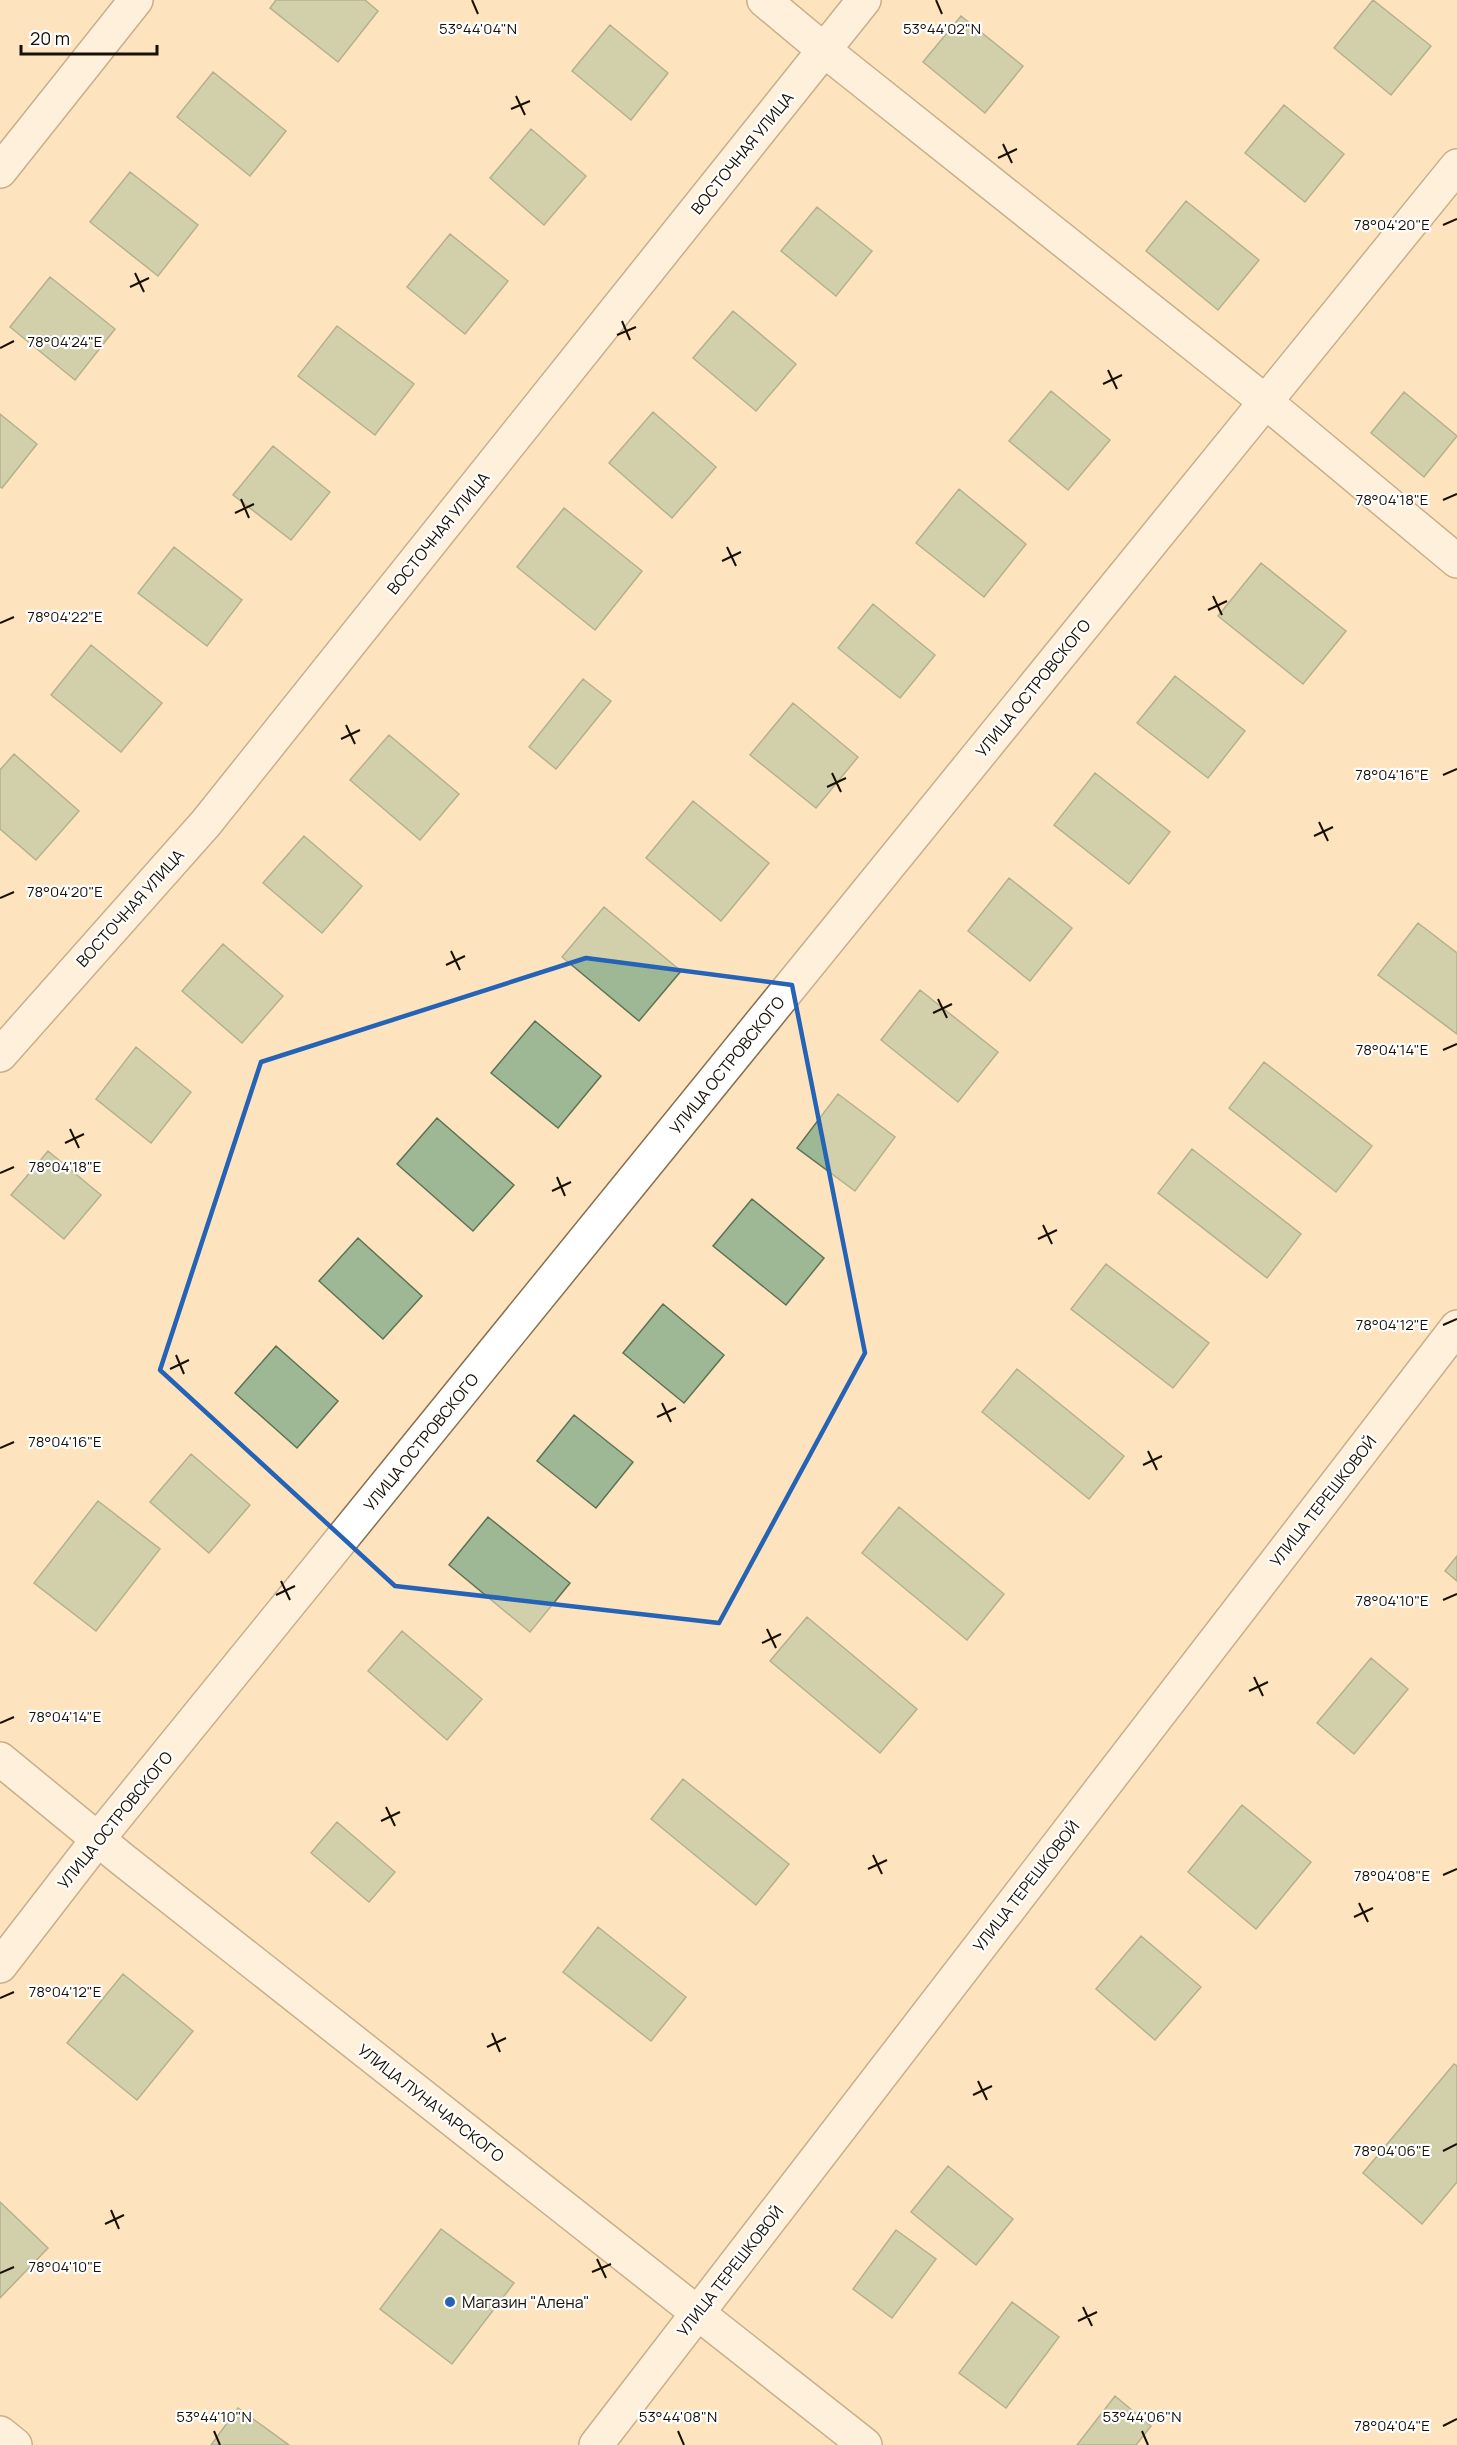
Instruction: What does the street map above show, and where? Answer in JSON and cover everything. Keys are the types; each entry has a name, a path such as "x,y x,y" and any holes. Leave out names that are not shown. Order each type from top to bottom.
{"street":[{"path":"0,171 136,0"},
{"path":"765,0 824,51 1266,402 1457,561"},
{"name":"ВОСТОЧНАЯ УЛИЦА","path":"0,1055 206,823 864,0"},
{"name":"УЛИЦА ОСТРОВСКОГО","path":"0,1966 98,1839 1457,166"},
{"name":"УЛИЦА ТЕРЕШКОВОЙ","path":"596,2445 1457,1327"},
{"name":"УЛИЦА ЛУНАЧАРСКОГО","path":"0,1759 865,2445"},
{"path":"0,2433 15,2445"}],"highlighted area":[{"path":"586,958 792,985 865,1353 719,1623 395,1586 160,1370 261,1062"}],"building":[{"path":"276,0 365,0 378,11 338,62 270,8"},
{"path":"1373,0 1431,46 1391,95 1334,48"},
{"path":"961,16 1023,66 985,113 923,62"},
{"path":"610,25 668,73 631,120 572,71"},
{"path":"213,72 286,131 250,176 177,117"},
{"path":"1284,105 1344,154 1305,202 1245,153"},
{"path":"531,129 586,176 544,225 490,178"},
{"path":"130,172 198,225 158,276 90,222"},
{"path":"1186,201 1259,260 1218,310 1146,251"},
{"path":"817,207 872,251 836,296 781,251"},
{"path":"450,234 508,281 465,334 407,287"},
{"path":"50,277 115,329 75,380 10,327"},
{"path":"733,311 796,364 756,411 693,358"},
{"path":"337,326 414,384 375,435 298,376"},
{"path":"1051,391 1110,440 1068,490 1009,441"},
{"path":"1404,392 1457,436 1424,477 1371,433"},
{"path":"653,412 716,467 672,518 609,463"},
{"path":"0,414 37,444 2,488 0,487"},
{"path":"273,446 330,492 291,540 233,495"},
{"path":"959,489 1026,544 984,597 916,543"},
{"path":"564,508 642,571 595,630 517,567"},
{"path":"174,547 242,600 207,646 138,593"},
{"path":"1261,563 1346,631 1303,684 1218,616"},
{"path":"873,604 935,655 900,698 838,648"},
{"path":"91,645 162,703 121,752 51,695"},
{"path":"1175,676 1245,731 1208,778 1137,723"},
{"path":"583,679 611,701 556,769 529,747"},
{"path":"793,703 858,757 816,808 750,755"},
{"path":"389,735 459,794 420,840 350,780"},
{"path":"14,754 79,811 36,860 0,829 0,770"},
{"path":"1095,773 1170,832 1129,884 1054,825"},
{"path":"693,801 769,863 721,921 646,858"},
{"path":"304,836 362,886 322,933 263,883"},
{"path":"1009,878 1072,928 1030,981 968,931"},
{"path":"604,907 681,971 639,1021 562,957"},
{"path":"1418,923 1457,953 1457,1034 1378,975"},
{"path":"223,944 283,996 242,1043 182,991"},
{"path":"920,990 998,1052 958,1102 881,1040"},
{"path":"535,1021 601,1076 558,1128 491,1073"},
{"path":"136,1047 191,1092 151,1143 96,1099"},
{"path":"1264,1062 1372,1146 1336,1192 1229,1108"},
{"path":"838,1094 895,1137 855,1191 797,1148"},
{"path":"437,1118 514,1185 473,1231 397,1164"},
{"path":"1192,1149 1301,1234 1267,1278 1158,1193"},
{"path":"48,1151 101,1195 64,1239 11,1195"},
{"path":"752,1199 824,1258 786,1305 713,1246"},
{"path":"358,1238 422,1296 383,1339 319,1281"},
{"path":"1106,1264 1209,1343 1173,1388 1071,1309"},
{"path":"663,1304 724,1355 684,1403 623,1353"},
{"path":"276,1346 338,1401 297,1448 235,1393"},
{"path":"1017,1369 1124,1456 1089,1499 982,1412"},
{"path":"574,1415 633,1462 596,1508 537,1461"},
{"path":"191,1454 250,1505 209,1553 150,1502"},
{"path":"98,1501 160,1549 96,1631 34,1583"},
{"path":"899,1507 1004,1594 967,1640 862,1553"},
{"path":"488,1517 570,1583 530,1632 449,1565"},
{"path":"1457,1556 1457,1581 1445,1571"},
{"path":"807,1617 917,1709 880,1753 770,1661"},
{"path":"402,1631 482,1699 447,1740 368,1671"},
{"path":"1371,1658 1408,1689 1354,1754 1317,1723"},
{"path":"683,1779 789,1864 756,1905 651,1819"},
{"path":"1242,1805 1311,1862 1256,1929 1188,1872"},
{"path":"337,1822 395,1872 369,1902 311,1853"},
{"path":"598,1927 686,1997 651,2041 563,1972"},
{"path":"1141,1936 1201,1987 1155,2040 1096,1989"},
{"path":"123,1974 193,2031 137,2100 67,2043"},
{"path":"1454,2064 1457,2066 1457,2182 1422,2224 1363,2173"},
{"path":"948,2166 1013,2219 976,2265 911,2212"},
{"path":"0,2202 48,2248 0,2298"},
{"path":"441,2229 514,2283 452,2364 380,2309"},
{"path":"896,2230 936,2259 892,2318 853,2289"},
{"path":"1012,2302 1059,2337 1006,2408 959,2373"},
{"path":"1115,2396 1151,2426 1136,2445 1077,2445"},
{"path":"238,2408 289,2445 211,2445"}],"place":[{"name":"Магазин \"Алена\"","path":"450,2302"}]}
